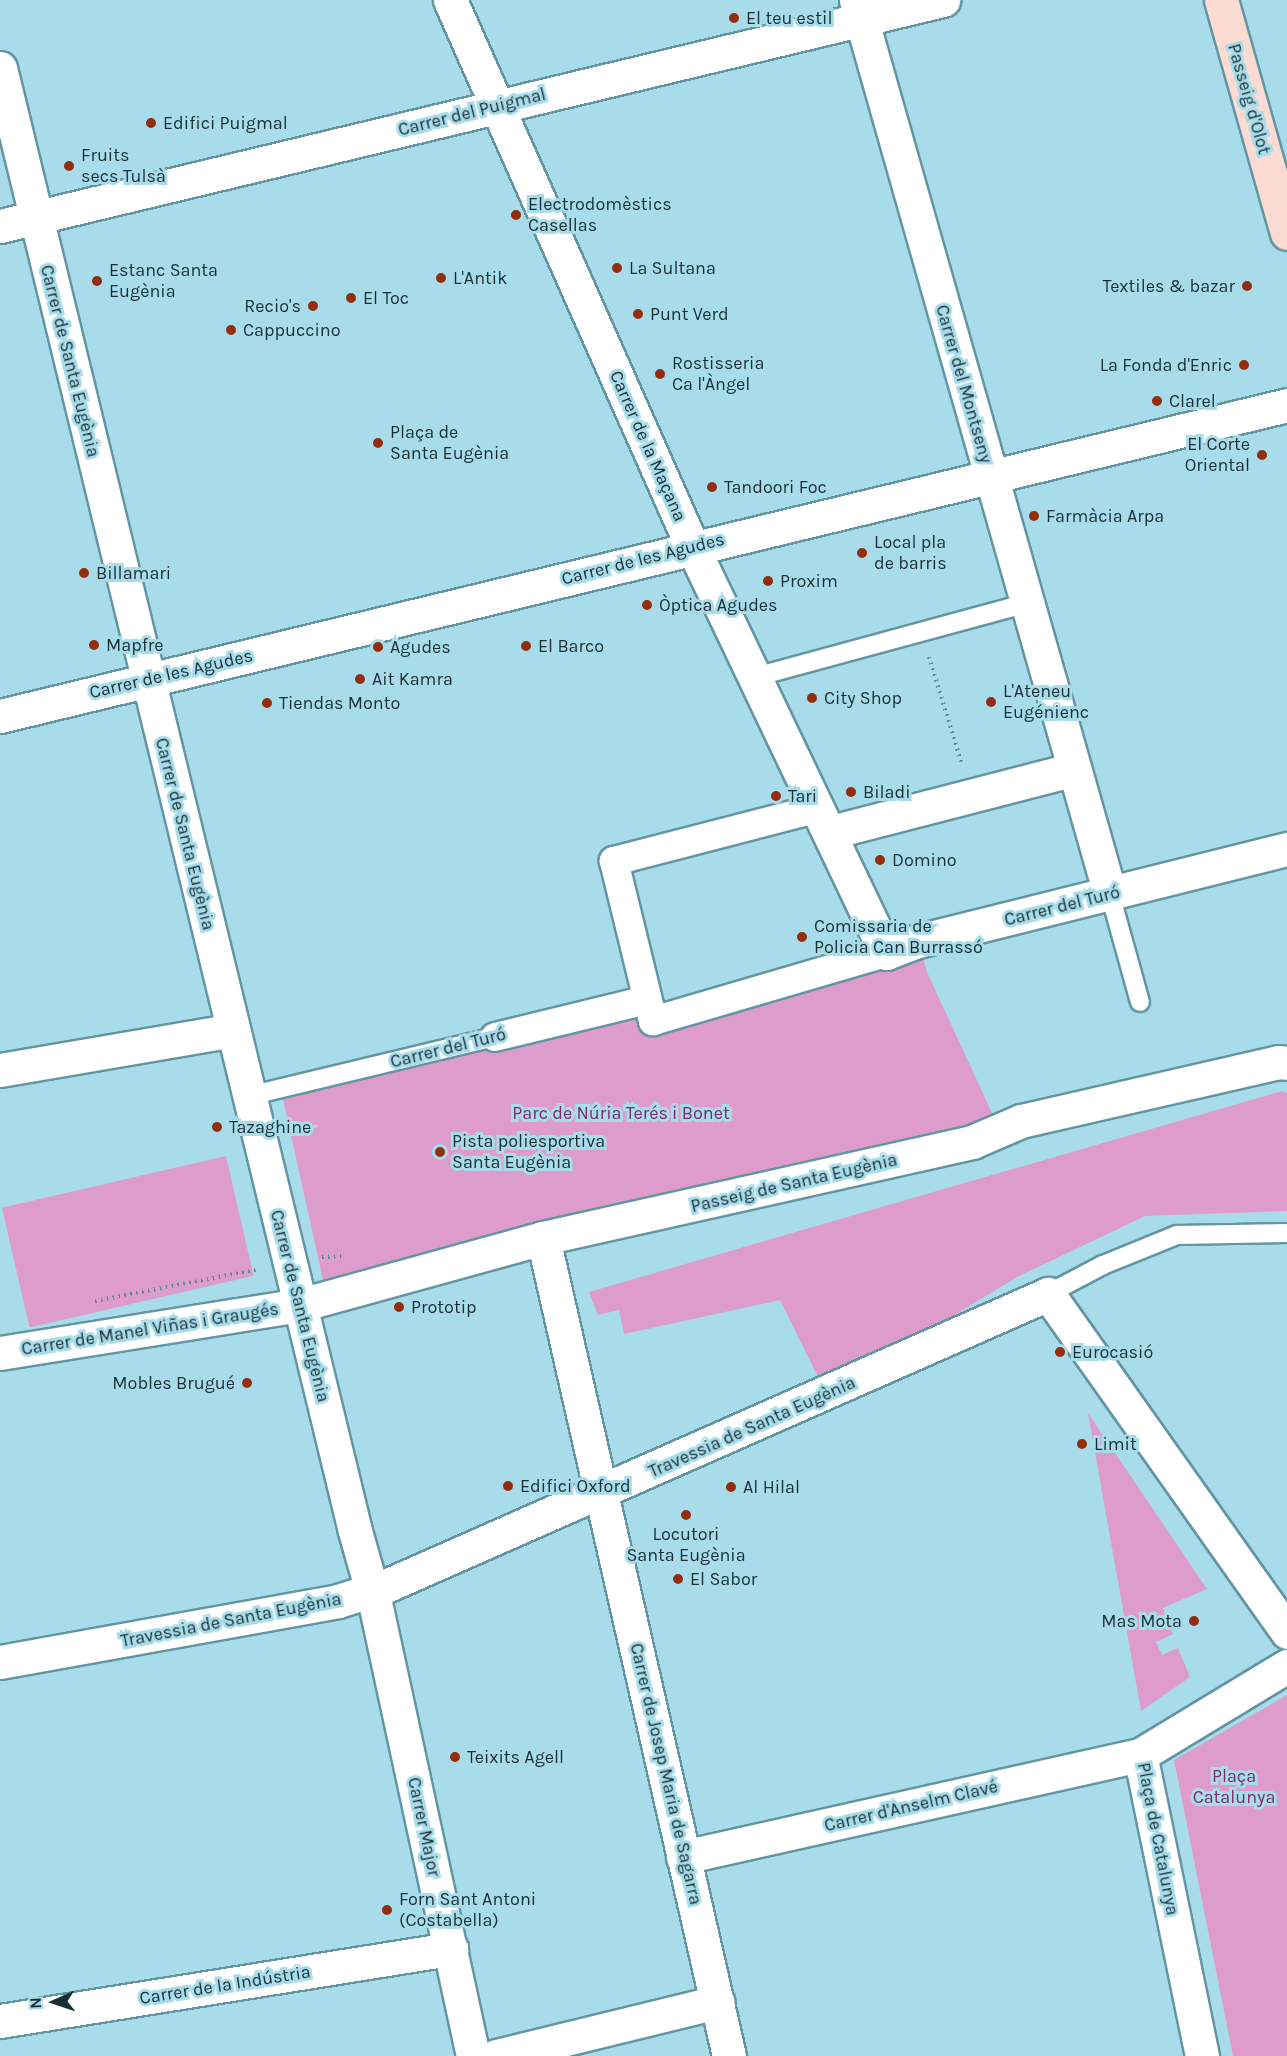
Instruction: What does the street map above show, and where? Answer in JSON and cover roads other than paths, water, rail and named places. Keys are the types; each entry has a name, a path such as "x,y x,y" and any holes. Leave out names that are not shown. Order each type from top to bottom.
{"main road":[{"name":"Passeig d'Olot","path":"1221,0 1287,233"}],"street":[{"name":"Carrer de la Maçana","path":"450,0 692,546 825,820 886,953"},
{"name":"Carrer del Puigmal","path":"0,226 498,106 858,10 943,0"},
{"name":"Carrer del Montseny","path":"858,10 1110,894"},
{"name":"Carrer de Santa Eugènia","path":"0,68 355,1532 373,1594"},
{"name":"Carrer de les Agudes","path":"0,716 692,546 1287,405"},
{"path":"825,820 1074,769"},
{"name":"Carrer del Turó","path":"825,820 614,861 652,1021 886,953 918,941 1287,849"},
{"name":"Carrer del Turó","path":"495,1037 647,1000"},
{"path":"0,1070 233,1030"},
{"name":"Passeig de Santa Eugènia","path":"300,1305 543,1238 972,1142 1020,1121 1278,1062 1287,1064"},
{"name":"Carrer de Josep Maria de Sagarra","path":"543,1238 604,1492 683,1857 729,2056"},
{"path":"1048,1294 1287,1632"},
{"name":"Travessia de Santa Eugènia","path":"0,1662 373,1594 388,1585 604,1492 1048,1294"},
{"name":"Carrer de Manel Viñas i Graugés","path":"0,1353 300,1305"},
{"name":"Carrer Major","path":"373,1594 451,1949 472,2056"},
{"name":"Plaça de Catalunya","path":"1202,2056 1140,1755 1287,1666"},
{"name":"Carrer d'Anselm Clavé","path":"683,1857 1140,1755"},
{"name":"Carrer de la Indústria","path":"0,2021 451,1949"},
{"path":"496,2056 717,2002"}],"lane":[{"path":"755,677 1027,603"},
{"name":"Carrer del Montseny","path":"1110,894 1140,1002"},
{"name":"Carrer del Turó","path":"249,1096 495,1037"},
{"name":"Travessia de Santa Eugènia","path":"1048,1294 1103,1265 1177,1234 1287,1233"}],"place":[{"name":"El teu estil","path":"734,18"},
{"name":"Edifici Puigmal","path":"151,123"},
{"name":"Fruits secs Tulsà","path":"69,166"},
{"name":"Electrodomèstics Casellas","path":"516,215"},
{"name":"La Sultana","path":"617,268"},
{"name":"L'Antik","path":"441,278"},
{"name":"Estanc Santa Eugènia","path":"97,281"},
{"name":"Textiles & bazar","path":"1247,286"},
{"name":"El Toc","path":"351,298"},
{"name":"Recio's","path":"313,306"},
{"name":"Punt Verd","path":"638,314"},
{"name":"Cappuccino","path":"231,330"},
{"name":"La Fonda d'Enric","path":"1244,365"},
{"name":"Rostisseria Ca l'Àngel","path":"660,374"},
{"name":"Clarel","path":"1157,401"},
{"name":"Plaça de Santa Eugènia","path":"378,443"},
{"name":"El Corte Oriental","path":"1262,455"},
{"name":"Tandoori Foc","path":"712,487"},
{"name":"Farmàcia Arpa","path":"1034,516"},
{"name":"Local pla de barris","path":"862,553"},
{"name":"Billamari","path":"84,573"},
{"name":"Proxim","path":"768,581"},
{"name":"Òptica Agudes","path":"647,605"},
{"name":"Mapfre","path":"94,645"},
{"name":"El Barco","path":"526,646"},
{"name":"Agudes","path":"378,647"},
{"name":"Ait Kamra","path":"360,679"},
{"name":"City Shop","path":"812,698"},
{"name":"L'Ateneu Eugénienc","path":"991,702"},
{"name":"Tiendas Monto","path":"267,703"},
{"name":"Biladi","path":"851,792"},
{"name":"Tari","path":"776,796"},
{"name":"Domino","path":"880,860"},
{"name":"Comissaria de Policia Can Burrassó","path":"802,937"},
{"name":"Tazaghine","path":"217,1127"},
{"name":"Pista poliesportiva Santa Eugènia","path":"440,1152"},
{"name":"Prototip","path":"399,1307"},
{"name":"Eurocasió","path":"1060,1352"},
{"name":"Mobles Brugué","path":"247,1383"},
{"name":"Limit","path":"1082,1444"},
{"name":"Edifici Oxford","path":"508,1486"},
{"name":"Al Hilal","path":"731,1487"},
{"name":"Locutori Santa Eugènia","path":"686,1515"},
{"name":"El Sabor","path":"678,1579"},
{"name":"Mas Mota","path":"1194,1621"},
{"name":"Teixits Agell","path":"455,1757"},
{"name":"Forn Sant Antoni (Costabella)","path":"387,1910"}],"park label":[{"name":"Parc de Núria Terés i Bonet","path":"621,1113"},
{"name":"Plaça Catalunya","path":"1234,1787"}]}
